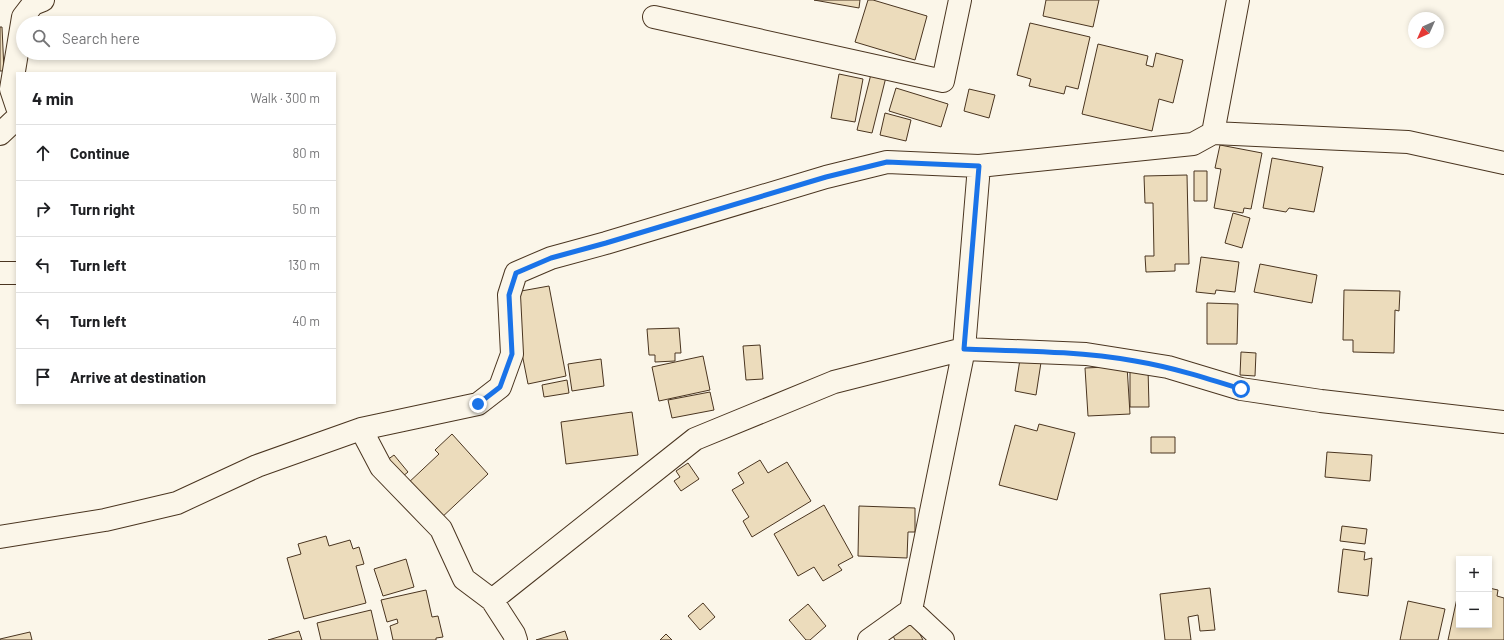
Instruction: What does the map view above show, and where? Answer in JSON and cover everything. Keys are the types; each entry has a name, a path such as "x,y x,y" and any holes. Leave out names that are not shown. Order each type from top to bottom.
{"street":[{"path":"24,16 33,4 43,0"},
{"path":"654,17 943,81 960,0"},
{"path":"1213,133 1238,0"},
{"path":"16,59 11,89 16,104"},
{"path":"0,134 16,119"},
{"path":"0,537 105,520 178,503 257,466 361,429 478,404 500,387 512,354 509,295 516,273 544,261 826,177 887,162 979,166 1193,144 1213,133 1408,142 1504,164"},
{"path":"869,640 911,610 964,349 979,166"},
{"path":"0,274 16,273"},
{"path":"492,600 695,439 834,382 964,349 1086,354 1135,361 1190,373 1241,389 1321,401 1504,422"},
{"path":"361,429 381,467 441,529 464,579 492,600 514,634 516,640"},
{"path":"911,610 943,640"}],"building":[{"path":"814,0 860,0 859,8"},
{"path":"868,0 873,0 927,16 915,60 855,42"},
{"path":"1046,0 1099,0 1093,27 1043,16"},
{"path":"1030,23 1090,37 1078,89 1066,86 1064,94 1029,86 1031,79 1017,75"},
{"path":"0,27 2,27 4,71 0,71"},
{"path":"1098,44 1148,56 1146,65 1153,67 1156,53 1183,60 1173,103 1159,99 1152,131 1082,114"},
{"path":"839,74 863,79 855,122 831,118"},
{"path":"871,74 886,77 872,133 857,130"},
{"path":"896,88 948,104 941,127 889,111"},
{"path":"969,89 995,95 989,118 964,111"},
{"path":"885,113 911,120 906,141 880,135"},
{"path":"1220,145 1262,153 1251,209 1244,208 1243,213 1214,208 1221,169 1215,168"},
{"path":"1272,158 1323,167 1314,212 1289,208 1286,212 1263,208"},
{"path":"1194,171 1207,171 1207,201 1194,201"},
{"path":"1187,175 1189,264 1175,264 1175,271 1146,272 1145,256 1154,256 1153,203 1145,203 1144,176"},
{"path":"1233,213 1250,218 1242,248 1225,243"},
{"path":"1201,257 1239,262 1235,292 1216,290 1215,294 1196,292"},
{"path":"1260,264 1317,275 1312,303 1254,292"},
{"path":"549,286 566,376 528,384 510,293"},
{"path":"1344,290 1400,291 1399,311 1395,310 1394,353 1353,352 1353,340 1343,340"},
{"path":"1207,303 1238,304 1237,344 1207,344"},
{"path":"679,328 681,353 675,353 675,361 655,362 655,355 649,355 647,329"},
{"path":"760,345 763,379 746,380 743,346"},
{"path":"1241,352 1256,353 1255,376 1240,375"},
{"path":"1021,353 1042,356 1036,395 1015,391"},
{"path":"703,356 710,390 659,401 652,367"},
{"path":"601,359 604,386 572,391 568,364"},
{"path":"1127,366 1130,414 1088,416 1085,368"},
{"path":"1130,368 1148,368 1149,407 1130,407"},
{"path":"567,380 569,393 544,397 542,385"},
{"path":"710,392 714,410 672,418 668,400"},
{"path":"632,412 638,455 566,464 561,422"},
{"path":"1039,424 1075,433 1057,500 999,485 1015,425 1037,431"},
{"path":"452,434 488,474 439,520 406,485 439,454 435,450"},
{"path":"1151,437 1175,437 1175,453 1151,453"},
{"path":"1327,452 1372,455 1370,481 1325,477"},
{"path":"394,455 408,472 397,481 383,463"},
{"path":"760,460 768,473 787,462 811,501 752,537 743,521 749,517 732,490 744,483 738,473"},
{"path":"688,463 699,479 681,491 674,481 680,477 676,471"},
{"path":"824,505 853,557 838,565 842,570 823,581 814,567 798,576 774,534"},
{"path":"859,506 915,508 915,532 908,532 907,558 858,556"},
{"path":"1342,526 1367,529 1365,544 1340,541"},
{"path":"326,536 329,546 350,540 353,549 359,547 364,564 356,566 366,603 304,619 287,558 301,554 298,544"},
{"path":"1343,549 1365,552 1364,560 1372,558 1368,596 1338,592"},
{"path":"406,559 414,587 383,596 374,569"},
{"path":"1210,588 1215,630 1200,631 1198,615 1188,617 1191,640 1165,640 1160,594"},
{"path":"1492,589 1498,590 1497,596 1504,598 1504,640 1448,640 1456,603 1456,628 1492,628"},
{"path":"426,590 432,617 438,616 443,637 436,638 436,640 393,640 390,626 398,623 397,619 387,622 381,600"},
{"path":"1408,601 1445,609 1438,640 1400,640"},
{"path":"703,603 715,617 700,630 688,616"},
{"path":"808,604 826,626 810,640 806,640 789,620"},
{"path":"371,610 378,640 321,640 317,623"},
{"path":"911,617 923,640 895,640 889,627"},
{"path":"299,631 302,640 268,640"},
{"path":"565,631 568,640 536,640"},
{"path":"30,632 32,640 0,640 0,639"},
{"path":"666,634 672,640 660,640"}],"route":[{"path":"478,404 500,387 512,354 509,295 516,273 551,258 826,177 887,162 979,166 964,349 1086,354 1135,361 1168,367 1241,389"}]}
